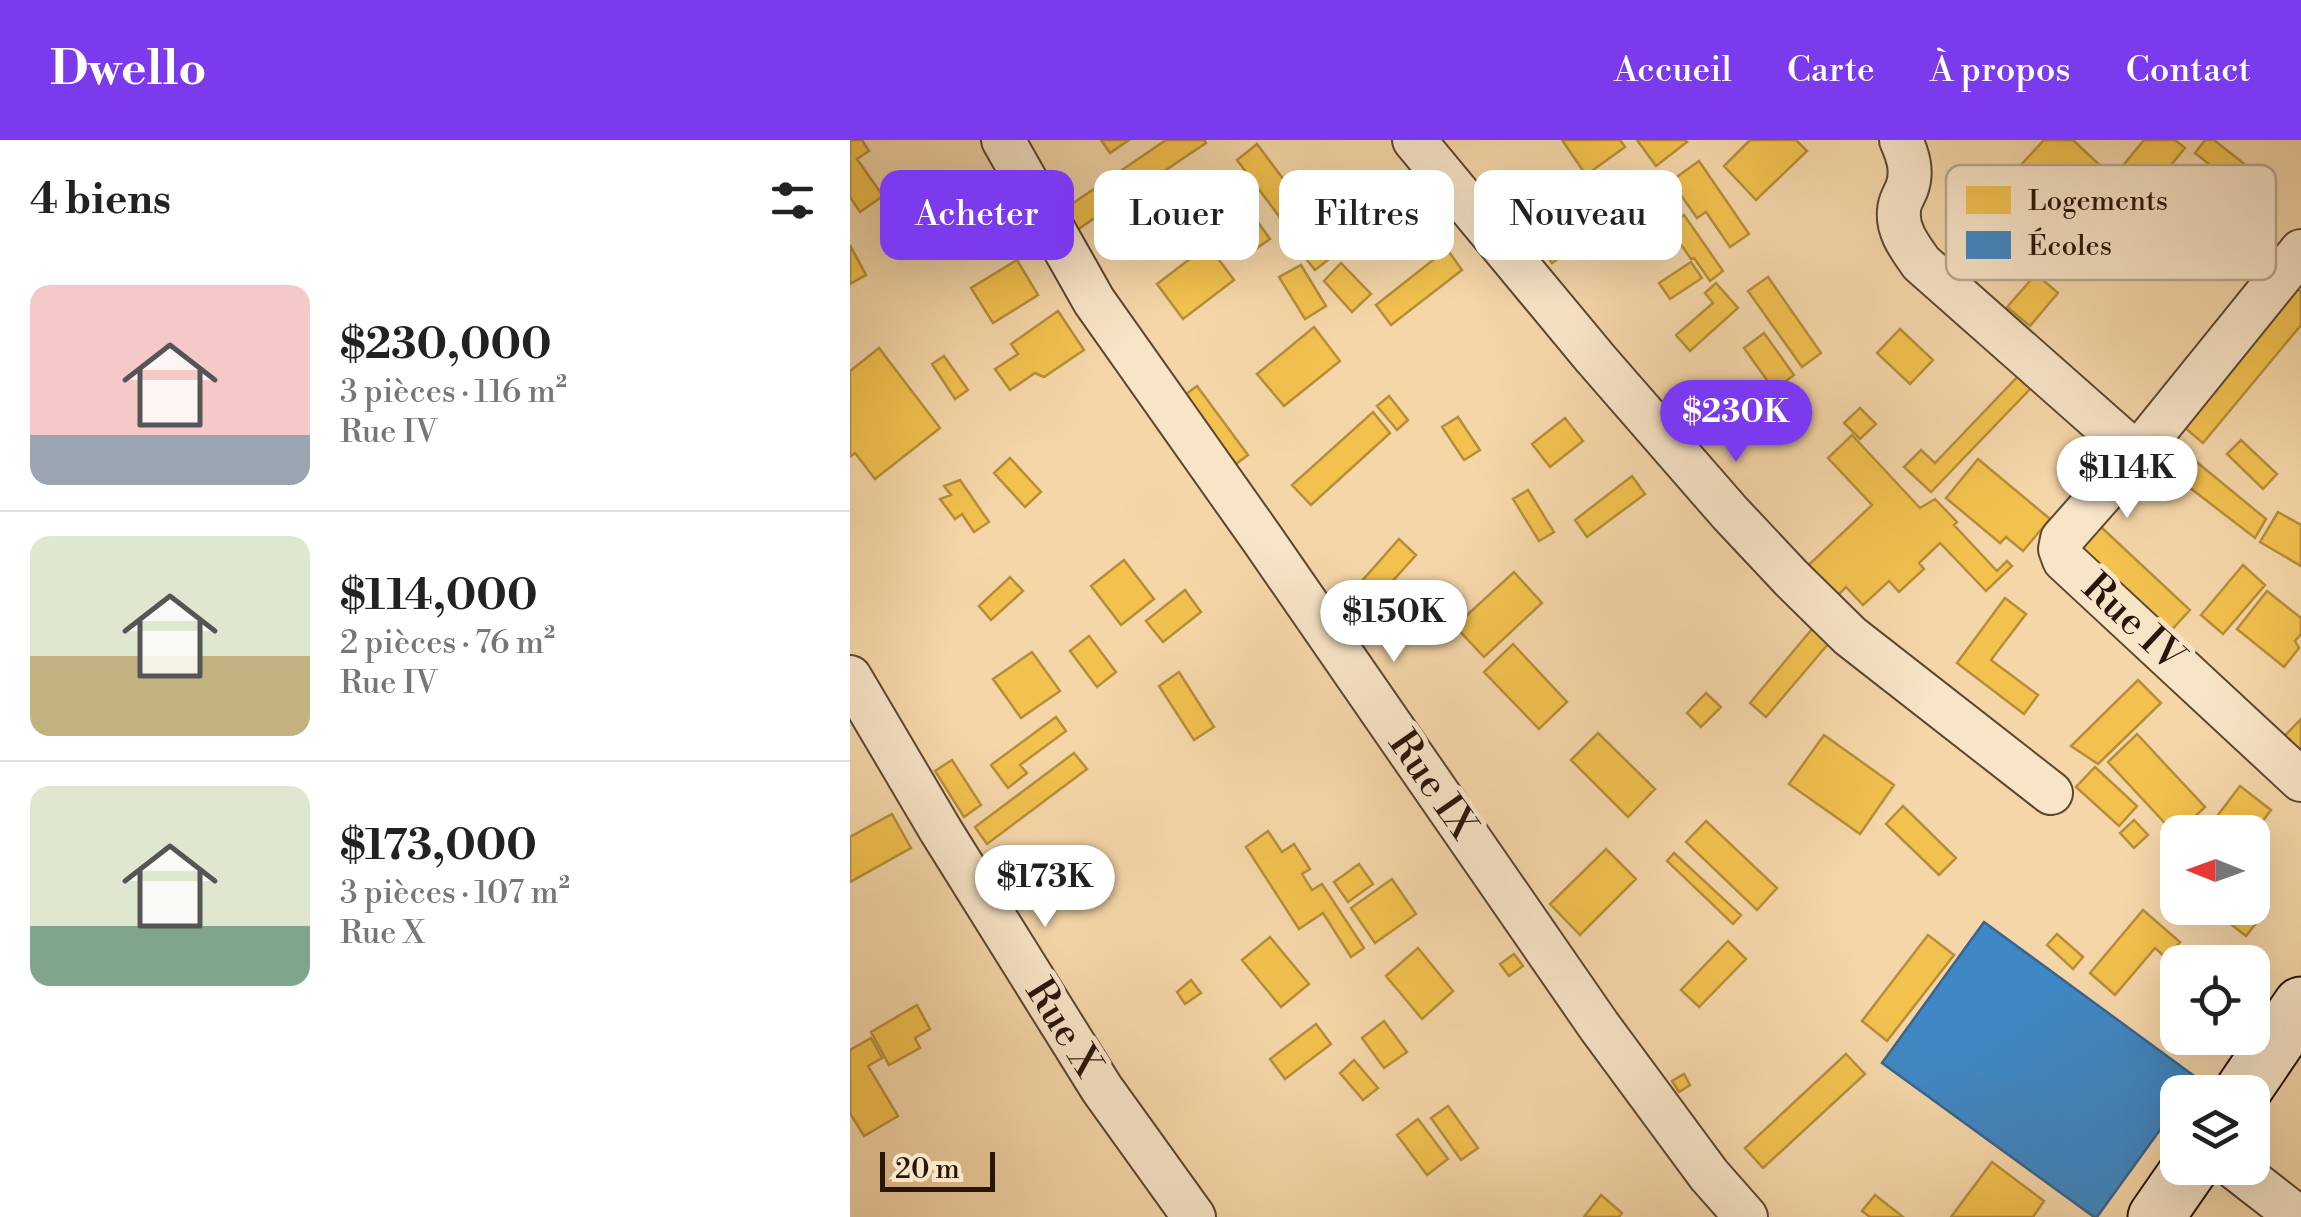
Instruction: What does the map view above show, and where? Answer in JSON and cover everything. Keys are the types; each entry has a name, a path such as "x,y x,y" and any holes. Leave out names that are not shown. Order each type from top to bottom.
{"street":[{"name":"Rue IX","path":"1004,140 1094,301 1599,1026 1708,1175 1746,1217"},
{"path":"1414,140 1730,514 1791,578 1850,636 2051,792"},
{"path":"1901,140 1910,176 1899,206 1899,219 1903,234 1921,263 2137,454 2301,251"},
{"name":"Rue IV","path":"2137,454 2062,540 2061,555 2301,780"},
{"name":"Rue X","path":"850,677 1102,1090 1194,1217"},
{"path":"2254,1075 2301,1005"},
{"path":"2156,1217 2178,1185"},
{"path":"2257,1185 2298,1217"}],"building: Logements":[{"path":"862,140 869,151 857,159 880,192 880,198 860,212 850,197 850,142"},
{"path":"1101,140 1129,140 1110,153"},
{"path":"1166,140 1206,143 1166,170 1122,170"},
{"path":"1562,140 1620,140 1625,147 1593,170 1583,170"},
{"path":"1637,140 1685,140 1687,142 1656,166"},
{"path":"1750,140 1796,140 1807,151 1756,200 1724,166"},
{"path":"2044,140 2073,140 2100,165 2021,165"},
{"path":"2144,140 2175,140 2185,148 2171,165 2123,165"},
{"path":"2205,140 2214,140 2246,165 2210,165 2195,153"},
{"path":"1257,144 1279,174 1279,216 1259,190 1259,170 1244,170 1237,160"},
{"path":"1699,161 1749,234 1730,247 1706,212 1697,218 1682,197 1682,173"},
{"path":"1094,189 1094,219 1074,232 1074,202"},
{"path":"1682,216 1723,271 1710,281 1682,246"},
{"path":"1259,224 1270,239 1259,247"},
{"path":"850,245 866,275 850,284"},
{"path":"1454,259 1462,270 1391,325 1376,305 1433,260"},
{"path":"1017,260 1038,295 993,323 971,288"},
{"path":"1188,260 1219,260 1234,280 1183,319 1157,284"},
{"path":"1307,260 1328,260 1315,270"},
{"path":"1691,262 1702,278 1670,299 1659,283"},
{"path":"1341,263 1371,294 1352,312 1324,281"},
{"path":"1301,265 1326,306 1305,319 1279,277"},
{"path":"1768,277 1821,353 1802,367 1748,291"},
{"path":"2031,280 2043,280 2058,293 2030,326 2007,307"},
{"path":"1716,283 1738,308 1690,351 1676,335 1713,303 1705,293"},
{"path":"2292,284 2301,292 2301,325 2203,443 2178,422"},
{"path":"1058,311 1084,350 1044,377 1035,373 1010,390 995,369 1018,354 1011,344"},
{"path":"1314,327 1340,361 1284,406 1257,374"},
{"path":"1900,329 1933,360 1910,384 1877,353"},
{"path":"1764,333 1794,375 1774,390 1744,348"},
{"path":"879,348 940,428 875,479 855,453 850,457 850,371"},
{"path":"944,356 968,390 955,399 932,364"},
{"path":"2022,372 2035,384 1931,492 1904,467 1921,450 1935,463"},
{"path":"1197,386 1248,455 1232,467 1181,398"},
{"path":"1389,396 1408,420 1397,430 1377,406"},
{"path":"1860,408 1876,424 1860,439 1844,423"},
{"path":"1373,412 1390,433 1311,505 1292,485"},
{"path":"1458,417 1480,450 1464,460 1442,427"},
{"path":"1565,418 1583,441 1550,467 1532,444"},
{"path":"1852,435 1920,508 1935,499 1997,571 2007,561 2012,566 1986,591 1940,543 1919,563 1924,569 1899,592 1889,581 1863,605 1846,587 1826,607 1797,576 1872,505 1828,458"},
{"path":"2170,440 2266,519 2255,538 2154,460"},
{"path":"2241,440 2277,474 2263,489 2227,454"},
{"path":"1010,458 1041,492 1025,507 994,473"},
{"path":"1978,459 2050,519 2023,551 2006,537 2000,543 1946,498"},
{"path":"1632,476 1645,494 1587,537 1575,520"},
{"path":"960,480 989,522 974,532 962,514 955,519 940,499 951,495 944,486"},
{"path":"1528,490 1554,532 1539,541 1513,499"},
{"path":"2278,512 2301,525 2301,566 2260,542"},
{"path":"2101,527 2190,610 2164,638 2076,555"},
{"path":"1399,539 1416,555 1371,605 1354,590"},
{"path":"1124,560 1154,599 1121,625 1091,586"},
{"path":"2243,565 2265,585 2223,634 2201,615"},
{"path":"1514,572 1542,603 1484,657 1455,626"},
{"path":"1010,577 1023,591 991,620 979,606"},
{"path":"1185,590 1201,612 1163,642 1146,621"},
{"path":"2267,591 2301,618 2301,634 2295,641 2299,648 2284,667 2237,629"},
{"path":"2005,598 2026,614 1991,660 2038,695 2024,714 1957,663"},
{"path":"1812,629 1829,643 1766,717 1750,703"},
{"path":"1089,636 1116,672 1097,687 1070,651"},
{"path":"1513,644 1567,702 1539,729 1484,672"},
{"path":"1032,652 1060,691 1021,718 993,679"},
{"path":"1179,672 1214,727 1194,740 1159,686"},
{"path":"2138,680 2161,703 2098,764 2071,746"},
{"path":"1706,693 1721,707 1701,727 1687,713"},
{"path":"1056,717 1066,731 1020,765 1027,773 1008,788 991,765"},
{"path":"2301,719 2301,758 2278,743"},
{"path":"1598,733 1655,789 1628,817 1571,760"},
{"path":"2137,734 2205,807 2197,815 2160,818 2108,762"},
{"path":"1824,735 1894,785 1860,834 1789,784"},
{"path":"1074,753 1087,769 987,844 975,827"},
{"path":"952,760 981,805 964,817 935,771"},
{"path":"2095,767 2137,806 2119,826 2076,787"},
{"path":"2240,786 2271,810 2267,815 2218,815"},
{"path":"1903,806 1956,858 1939,875 1886,824"},
{"path":"892,814 911,848 850,882 850,837"},
{"path":"2134,820 2148,835 2134,848 2120,833"},
{"path":"1706,821 1777,888 1757,910 1686,842"},
{"path":"1268,831 1282,852 1294,844 1310,869 1302,874 1312,890 1322,884 1364,948 1351,957 1323,913 1299,929 1246,847"},
{"path":"1606,849 1636,879 1580,935 1550,904"},
{"path":"1674,853 1741,915 1733,924 1667,861"},
{"path":"1359,864 1373,884 1348,902 1334,882"},
{"path":"1392,879 1416,914 1375,943 1351,908"},
{"path":"2143,910 2180,942 2160,945 2160,953 2155,948 2115,995 2090,973"},
{"path":"2232,925 2255,925 2246,936"},
{"path":"2057,934 2083,957 2073,969 2047,945"},
{"path":"1928,935 1954,955 1887,1041 1862,1021"},
{"path":"1270,937 1309,984 1281,1007 1242,960"},
{"path":"1728,941 1746,959 1699,1007 1681,990"},
{"path":"1418,948 1453,991 1422,1019 1386,976"},
{"path":"1514,954 1523,966 1509,976 1500,964"},
{"path":"1191,980 1201,993 1185,1004 1177,992"},
{"path":"917,1005 930,1029 915,1038 920,1048 889,1065 871,1032"},
{"path":"1384,1021 1407,1052 1384,1068 1362,1038"},
{"path":"1316,1024 1331,1044 1285,1079 1270,1059"},
{"path":"871,1038 882,1058 868,1066 898,1116 864,1136 850,1113 850,1050"},
{"path":"1846,1054 1865,1074 1763,1168 1745,1148"},
{"path":"1354,1060 1378,1088 1363,1100 1340,1073"},
{"path":"1684,1074 1690,1085 1679,1092 1672,1081"},
{"path":"1448,1106 1478,1148 1461,1160 1431,1118"},
{"path":"1418,1119 1448,1159 1427,1175 1397,1135"},
{"path":"1992,1162 2044,1201 2033,1217 1951,1217"},
{"path":"1601,1195 1622,1213 1619,1217 1584,1217"},
{"path":"1875,1195 1903,1217 1870,1217 1862,1211"}],"building: Écoles":[{"path":"1984,922 2160,1051 2160,1055 2193,1075 2160,1075 2160,1130 2094,1217 1882,1063"}]}
